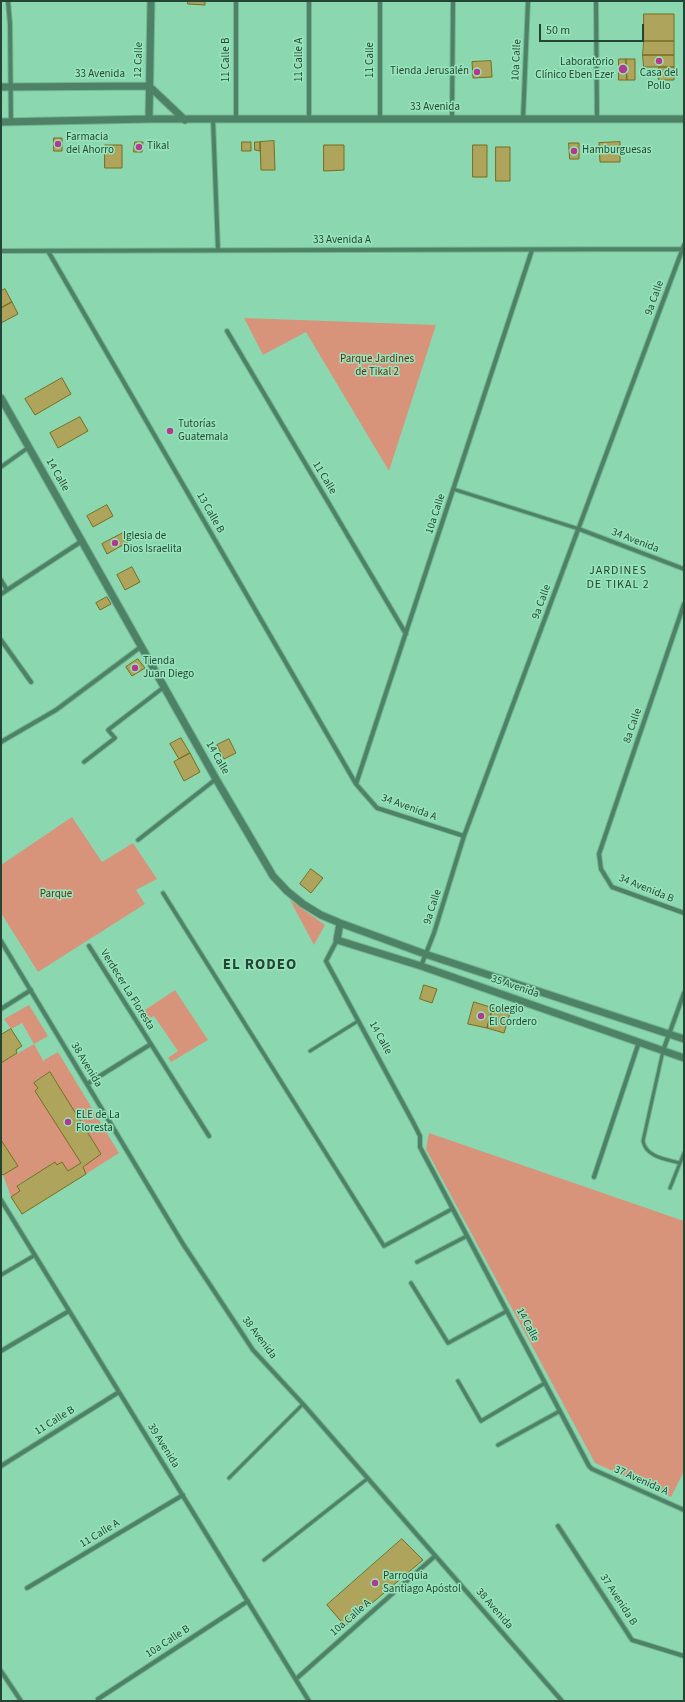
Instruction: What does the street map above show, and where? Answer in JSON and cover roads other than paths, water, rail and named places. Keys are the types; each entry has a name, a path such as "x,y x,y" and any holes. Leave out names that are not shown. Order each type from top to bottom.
{"street":[{"path":"8,1 10,24 9,87 11,122"},
{"name":"12 Calle","path":"149,120 152,1"},
{"name":"11 Calle B","path":"236,1 236,119"},
{"name":"11 Calle A","path":"308,1 309,120"},
{"name":"11 Calle","path":"380,1 380,119"},
{"path":"452,119 453,1"},
{"name":"10a Calle","path":"523,119 528,1"},
{"path":"596,1 597,119"},
{"path":"149,86 185,120"},
{"name":"33 Avenida","path":"1,87 149,86"},
{"name":"33 Avenida","path":"1,122 236,119 684,119"},
{"path":"212,120 218,250"},
{"name":"33 Avenida A","path":"1,251 532,250 683,247"},
{"name":"9a Calle","path":"421,966 434,933 464,836 683,247"},
{"name":"10a Calle","path":"356,784 532,250"},
{"name":"13 Calle B","path":"48,251 356,784"},
{"name":"11 Calle","path":"227,331 406,634"},
{"name":"14 Calle","path":"1,398 216,779 273,876 287,891 303,904 321,915 340,923 338,940 326,961 414,1124 420,1136 420,1147 452,1209 592,1469"},
{"path":"1,467 29,447"},
{"name":"34 Avenida","path":"579,529 684,569"},
{"path":"1,594 82,542"},
{"path":"1,580 8,590"},
{"name":"8a Calle","path":"599,854 684,604"},
{"path":"1,640 30,682"},
{"path":"1,742 56,710 142,646"},
{"path":"84,762 115,738 108,730 164,687"},
{"path":"138,840 216,779"},
{"name":"34 Avenida A","path":"356,784 377,808 464,836"},
{"name":"34 Avenida B","path":"599,854 601,869 612,887 684,913"},
{"path":"163,893 384,1246 452,1209"},
{"name":"35 Avenida","path":"340,923 425,954 684,1039"},
{"name":"35 Avenida","path":"338,940 421,966 684,1058"},
{"name":"38 Avenida","path":"1,941 183,1244 253,1350 303,1404 562,1701"},
{"name":"Verdecer La Floresta","path":"89,946 209,1136"},
{"path":"1,1009 31,990"},
{"path":"663,1051 684,993"},
{"path":"594,1176 639,1042"},
{"name":"Verdecer La Floresta","path":"87,1084 151,1044"},
{"name":"39 Avenida","path":"1,1200 310,1701"},
{"path":"417,1262 467,1236"},
{"path":"1,1275 35,1255"},
{"path":"411,1283 448,1343 507,1311"},
{"path":"1,1351 69,1310"},
{"path":"458,1380 482,1421 545,1383"},
{"name":"11 Calle B","path":"1,1466 119,1392"},
{"path":"498,1445 560,1411"},
{"name":"37 Avenida A","path":"592,1469 684,1510"},
{"name":"11 Calle A","path":"27,1588 183,1495"},
{"name":"37 Avenida B","path":"558,1526 632,1640 684,1656"},
{"name":"10a Calle A","path":"296,1679 435,1556"},
{"name":"10a Calle B","path":"98,1699 248,1600"},
{"path":"1,1671 21,1701"}],"lane":[{"path":"453,489 579,529"},
{"path":"310,1051 358,1021"},
{"path":"663,1051 643,1141 644,1149 650,1154 680,1163"},
{"path":"670,1188 684,1153"},
{"path":"229,1478 303,1404"},
{"path":"264,1560 367,1479"}],"place":[{"name":"Casa del Pollo","path":"659,61"},
{"name":"Laboratorio Clínico Eben Ezer","path":"623,69"},
{"name":"Tienda Jerusalén","path":"477,72"},
{"name":"Farmacia del Ahorro","path":"58,144"},
{"name":"Tikal","path":"139,147"},
{"name":"Hamburguesas","path":"574,151"},
{"name":"Tutorías Guatemala","path":"170,431"},
{"name":"Iglesia de Dios Israelita","path":"115,543"},
{"name":"Tienda Juan Diego","path":"135,668"},
{"name":"Colegio El Cordero","path":"481,1016"},
{"name":"ELE de La Floresta","path":"68,1122"},
{"name":"Parroquia Santiago Apóstol","path":"375,1583"}],"district":[{"name":"JARDINES DE TIKAL 2","path":"618,578"},
{"name":"EL RODEO","path":"260,966"}],"park label":[{"name":"Parque Jardines de Tikal 2","path":"377,366"},
{"name":"Parque","path":"56,895"}]}
